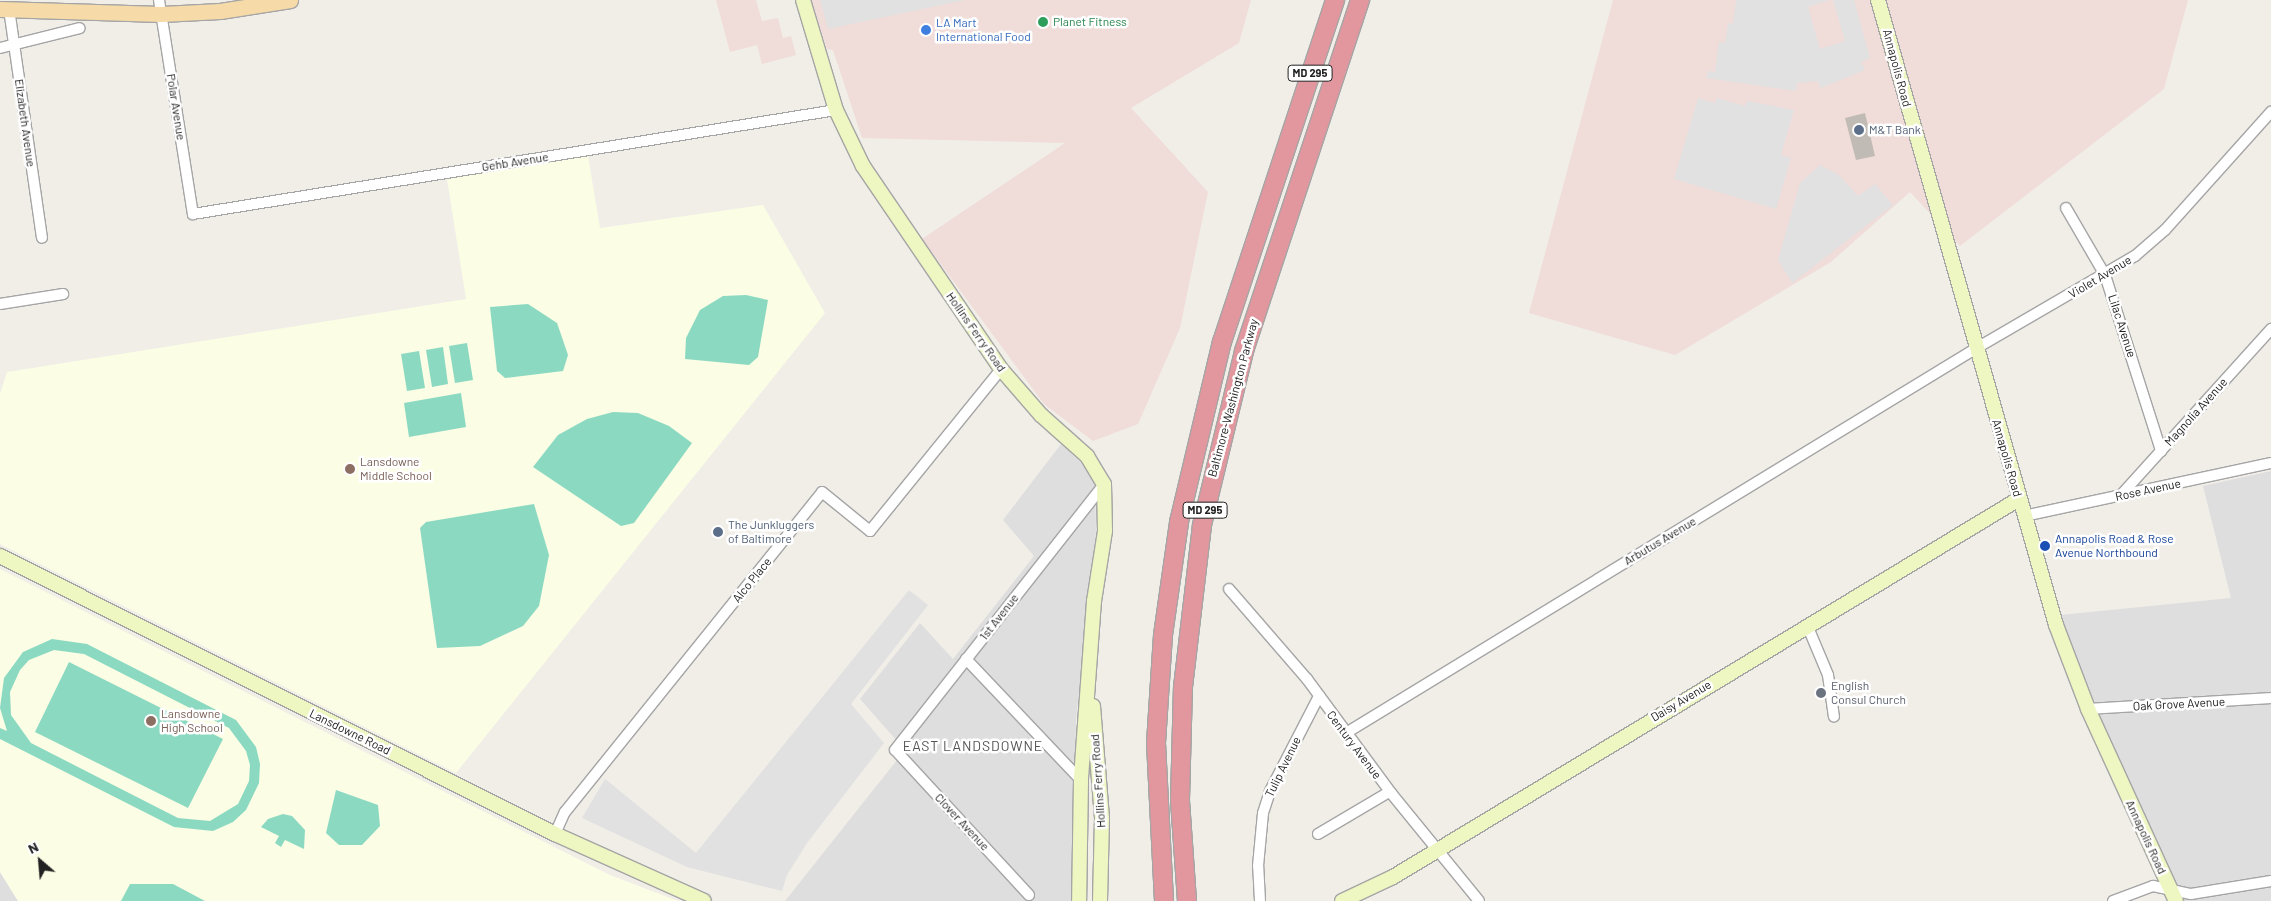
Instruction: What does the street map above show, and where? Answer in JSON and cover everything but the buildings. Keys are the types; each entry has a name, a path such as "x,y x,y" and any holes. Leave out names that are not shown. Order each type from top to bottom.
{"highway":[{"name":"Baltimore-Washington Parkway","path":"1164,901 1157,734 1163,635 1179,522 1222,342 1335,0"},
{"name":"Baltimore-Washington Parkway","path":"1187,901 1180,800 1182,706 1202,525 1244,350 1360,0"}],"main road":[{"path":"4,9 160,7 220,11 290,0"}],"street":[{"name":"Hollins Ferry Road","path":"803,0 836,110 863,166 1001,369 1041,416 1088,456 1104,484 1105,531 1089,661 1081,780 1079,901"},
{"name":"Annapolis Road","path":"1878,0 1975,349 2056,625 2088,709 2174,896"},
{"name":"Polar Avenue","path":"160,7 193,214"},
{"name":"Elizabeth Avenue","path":"4,9 14,44 42,238"},
{"path":"0,48 80,28"},
{"name":"Gehb Avenue","path":"193,214 836,110"},
{"name":"Violet Avenue","path":"1975,349 2105,275 2150,245 2271,112"},
{"name":"Lilac Avenue","path":"2066,208 2105,275 2161,451"},
{"path":"0,304 62,294"},
{"name":"Magnolia Avenue","path":"2121,496 2271,329"},
{"name":"Arbutus Avenue","path":"1346,733 1975,349"},
{"name":"Alco Place","path":"555,834 565,812 822,492 870,531 1001,369"},
{"name":"Rose Avenue","path":"2024,516 2271,463"},
{"name":"1st Avenue","path":"895,750 1104,484"},
{"name":"Daisy Avenue","path":"1342,901 1386,881 1807,625 2019,499"},
{"name":"Lansdowne Road","path":"0,556 555,834 704,901"},
{"name":"Century Avenue","path":"1229,590 1319,696 1389,792 1479,901"},
{"path":"1807,625 1828,675 1834,717"},
{"path":"966,659 1081,780"},
{"name":"Hollins Ferry Road","path":"1089,661 1102,819 1100,901"},
{"name":"Tulip Avenue","path":"1260,901 1258,866 1263,813 1270,791 1319,696"},
{"name":"Oak Grove Avenue","path":"2088,709 2271,698"},
{"name":"Clover Avenue","path":"895,750 1029,895"},
{"path":"1318,834 1389,792"},
{"path":"2113,901 2153,886 2174,896 2271,881"}],"shaded area":[{"path":"716,0 756,0 762,21 778,18 783,38 791,36 796,55 762,64 757,45 730,52"},
{"path":"811,0 1251,0 1239,43 1131,108 1208,192 1180,328 1138,424 1093,441 1044,404 922,239 1065,143 862,138 833,50 827,49"},
{"path":"820,0 965,0 828,29"},
{"path":"1613,0 2188,0 2164,89 1960,246 1910,192 1831,262 1675,355 1529,313"},
{"path":"1736,0 1830,0 1808,7 1820,49 1845,41 1833,0 1854,0 1870,58 1861,62 1865,70 1821,88 1817,81 1797,83 1796,91 1706,78 1708,71 1715,72 1719,42 1725,43 1728,23 1733,24"},
{"path":"1698,98 1715,103 1717,98 1745,106 1747,101 1794,110 1781,155 1791,158 1776,209 1674,179"},
{"name":"Lansdowne Middle School","path":"588,156 600,228 763,205 825,313 456,773 0,544 0,394 7,372 466,299 447,179"},
{"path":"1820,165 1839,175 1858,196 1875,184 1893,205 1792,283 1778,260 1800,183"},
{"path":"1061,444 1090,471 1095,485 1096,532 1076,719 1073,901 785,901 905,750 860,699 920,623 953,659 1034,556 1003,520"},
{"path":"2271,471 2271,901 2182,901 2097,716 2060,615 2231,598 2203,486"},
{"name":"Lansdowne High School","path":"0,569 610,875 678,901 18,901 0,872"},
{"path":"909,590 928,605 851,704 884,743 807,843 787,875 782,891 687,867 582,818 605,779 696,853"},
{"path":"0,872 18,901 0,901"}],"green space":[{"path":"746,295 768,300 758,357 749,365 685,359 686,338 700,310 723,296"},
{"path":"528,304 557,323 568,355 563,371 505,378 497,371 490,307"},
{"path":"467,343 473,380 455,383 449,346"},
{"path":"443,347 448,384 432,387 426,350"},
{"path":"419,351 425,388 407,391 401,354"},
{"path":"461,393 466,427 409,437 404,403"},
{"path":"613,412 638,413 669,426 692,443 634,523 621,526 533,467 558,435 587,419"},
{"path":"534,504 549,555 539,606 523,626 480,646 437,648 420,528 426,522"},
{"path":"52,639 87,644 236,720 256,747 260,764 259,783 246,810 233,822 213,831 174,827 0,739 0,728 7,731 0,708 4,678 23,652","holes":["54,650 84,654 229,728 246,751 250,765 249,781 238,804 210,821 178,818 31,743 11,715 10,692 20,670 29,660"]},
{"path":"69,662 223,739 188,808 35,732"},
{"path":"336,790 378,805 380,826 362,845 339,845 326,833"},
{"path":"283,814 292,816 305,830 304,849 285,840 281,847 275,843 279,836 261,827 268,819"},
{"path":"130,884 173,884 205,901 121,901"}],"place":[{"name":"Planet Fitness","path":"1043,22"},
{"name":"LA Mart International Food","path":"926,30"},
{"name":"M&T Bank","path":"1859,130"},
{"name":"Lansdowne Middle School","path":"350,469"},
{"name":"The Junkluggers of Baltimore","path":"718,532"},
{"name":"Annapolis Road & Rose Avenue Northbound","path":"2045,546"},
{"name":"English Consul Church","path":"1821,693"},
{"name":"Lansdowne High School","path":"151,721"}],"district":[{"name":"EAST LANDSDOWNE","path":"973,746"}]}
